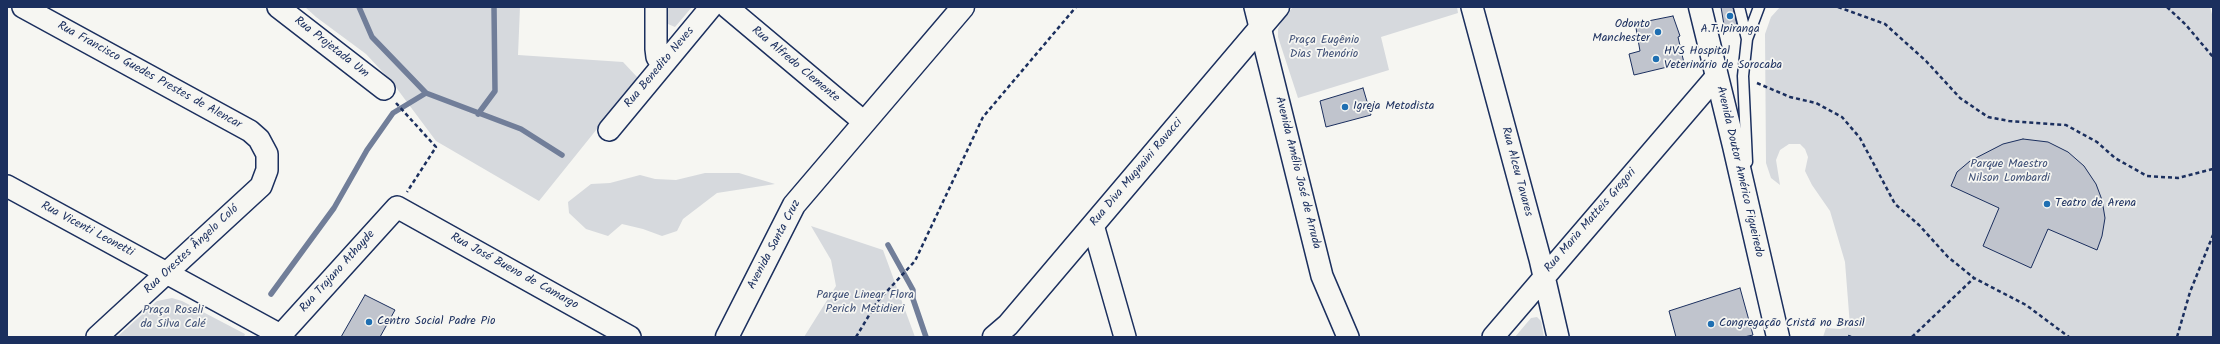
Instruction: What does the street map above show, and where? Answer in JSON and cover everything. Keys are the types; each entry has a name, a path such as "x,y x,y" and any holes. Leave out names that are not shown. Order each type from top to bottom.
{"main road":[{"name":"Avenida Santa Cruz","path":"727,337 794,205 963,7"},
{"name":"Rua Diva Mugnaini Ravacci","path":"994,337 1008,324 1093,225 1258,17 1278,7"},
{"name":"Avenida Doutor Américo Figueiredo","path":"1700,7 1778,337"}],"street":[{"name":"Rua Francisco Guedes Prestes de Alencar","path":"23,7 250,132 259,139 267,154"},
{"name":"Rua Projetada Um","path":"278,7 390,96"},
{"path":"656,7 656,49 657,57 662,65"},
{"name":"Rua Benedito Neves","path":"609,130 711,7"},
{"name":"Rua Alfredo Clemente","path":"727,7 864,122"},
{"name":"Rua Alceu Tavares","path":"1472,7 1540,259 1558,337"},
{"name":"Avenida Amélio José de Arruda","path":"1258,17 1322,276 1348,337"},
{"name":"Rua Maria Matteis Gregori","path":"1493,337 1716,77"},
{"path":"1691,106 1714,105 1726,115"},
{"name":"Rua Orestes Ângelo Coló","path":"97,337 261,186 267,170 267,154"},
{"name":"Rua Vicenti Leonetti","path":"7,186 281,336"},
{"name":"Rua Trajano Athayde","path":"281,336 397,207"},
{"name":"Rua José Bueno de Camargo","path":"397,207 630,337"},
{"path":"1093,225 1125,337"}],"lane":[{"path":"1739,7 1747,39"},
{"path":"1751,225 1743,76 1747,39 1759,7"}],"path":[{"path":"856,337 877,302 915,261 983,117 1076,7"},
{"path":"1838,7 1885,24 1926,61 1960,98 1988,117 2009,121 2066,125 2097,142 2115,158 2147,176 2178,178 2213,169"},
{"path":"2167,7 2186,25 2213,57"},
{"path":"1743,76 1770,90 1816,103 1842,117 1860,138 1895,204 1919,226 1948,257 1974,278 2026,305 2069,337"},
{"path":"390,96 436,146 397,207"},
{"path":"2177,337 2190,292 2213,235"},
{"path":"1912,337 1974,278"}],"green space":[{"path":"305,7 520,7 518,55 623,62 638,78 539,201 436,141 392,82 366,54 316,17"},
{"path":"667,7 692,7 675,27 668,24"},
{"name":"Praça Eugênio Dias Thenório","path":"1293,7 1457,7 1458,13 1381,37 1389,70 1298,98 1278,37 1278,29 1282,20"},
{"name":"Parque Maestro Nilson Lombardi","path":"1780,7 2210,7 2213,18 2213,337 1823,337 1826,328 1840,329 1850,326 1845,262 1830,211 1812,185 1805,171 1808,157 1805,149 1800,144 1789,144 1780,150 1776,160 1780,185 1771,178 1766,163 1765,34 1771,17"},
{"path":"705,173 739,173 775,184 717,193 683,219 677,231 662,236 643,229 622,224 608,236 586,229 569,213 568,202 591,184 610,183 640,175 655,179 676,180"},
{"name":"Parque Linear Flora Perich Metidieri","path":"811,226 883,250 915,337 804,337 836,286 831,260"},
{"name":"Praça Roseli da Silva Calé","path":"172,298 182,301 245,334 244,337 117,337 157,301"},
{"path":"1537,317 1541,321 1544,337 1515,337 1531,318"}],"building":[{"name":"A.T.Ipiranga","path":"1721,7 1733,7 1737,25 1725,31"},
{"path":"1673,16 1680,36 1678,37 1684,63 1634,75 1629,54 1640,51 1636,28 1643,26 1643,22"},
{"name":"Igreja Metodista","path":"1363,88 1371,115 1326,127 1320,101"},
{"name":"Teatro de Arena","path":"2023,139 2048,142 2068,152 2084,166 2096,184 2102,200 2105,218 2102,236 2097,250 2048,229 2031,268 1983,246 1999,208 1951,186 1957,172 1970,161 2003,144"},
{"name":"Congregação Cristã no Brasil","path":"1740,288 1753,335 1744,337 1676,337 1669,311"},
{"name":"Centro Social Padre Pio","path":"365,295 395,310 380,337 341,337"}],"waterway":[{"path":"359,7 372,37 426,93 521,129 562,155"},
{"path":"478,114 495,91 494,7"},
{"path":"271,294 334,208 367,150 393,113 426,93"},
{"path":"888,245 913,290 913,299 926,337"}],"place":[{"name":"A.T.Ipiranga","path":"1730,16"},
{"name":"Odonto Manchester","path":"1658,32"},
{"name":"HVS Hospital Veterinário de Sorocaba","path":"1656,59"},
{"name":"Igreja Metodista","path":"1345,107"},
{"name":"Teatro de Arena","path":"2047,204"},
{"name":"Centro Social Padre Pio","path":"369,322"},
{"name":"Congregação Cristã no Brasil","path":"1711,324"}]}
